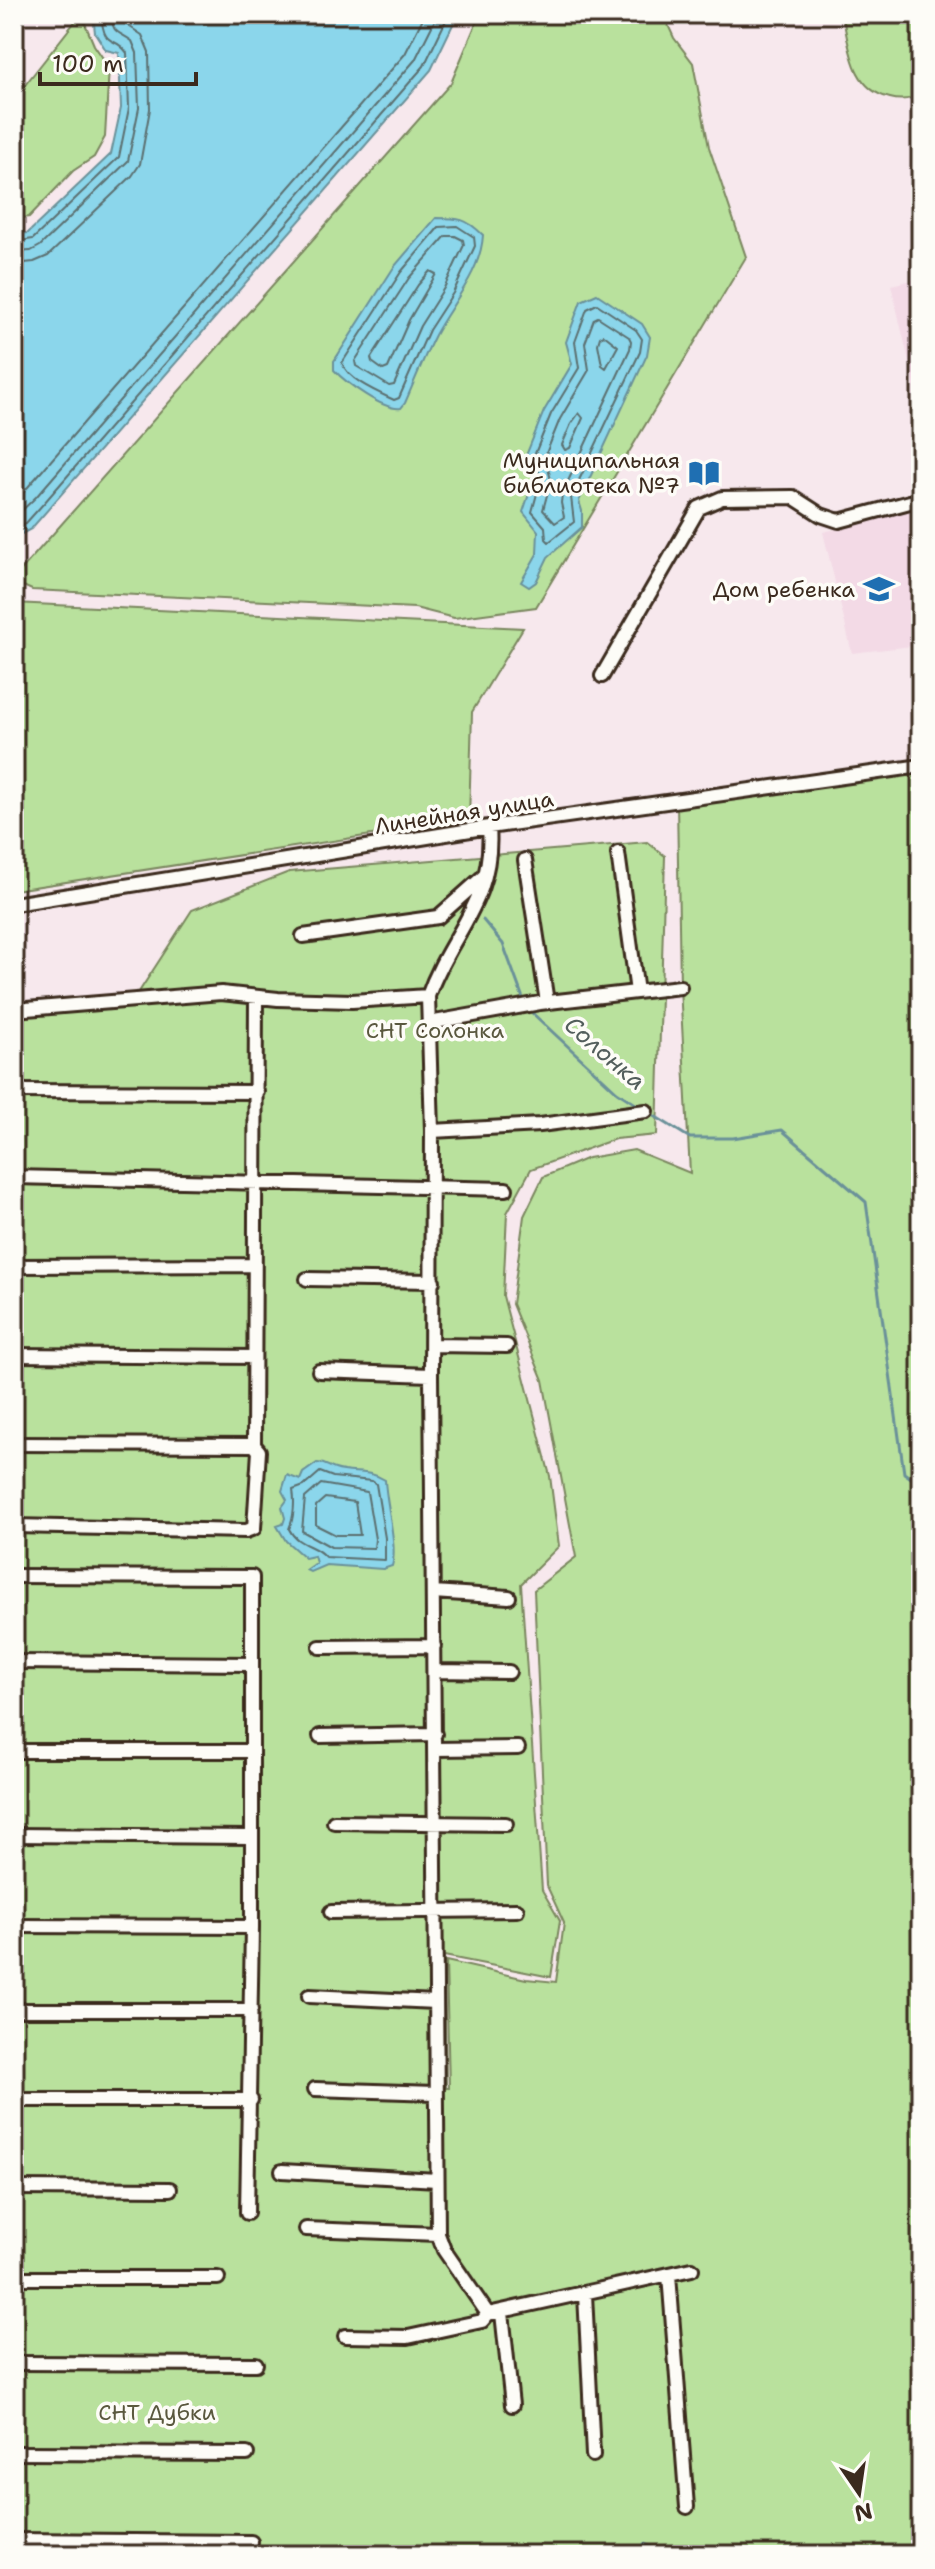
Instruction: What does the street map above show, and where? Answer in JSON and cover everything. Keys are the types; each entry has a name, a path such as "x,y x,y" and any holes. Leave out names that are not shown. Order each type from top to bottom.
{"street":[{"path":"602,676 699,508 722,498 793,497 821,515 839,521 921,499"},
{"name":"Линейная улица","path":"14,904 489,827 921,766"},
{"path":"489,827 487,874 476,904 428,996 433,1281 431,1375 437,1913 435,2093 438,2234 444,2250 495,2313 512,2405"},
{"path":"618,853 637,992"},
{"path":"525,860 547,1002"},
{"path":"303,936 438,917 487,874"},
{"path":"429,1023 547,1002 680,987"},
{"path":"14,1010 221,993 352,1001 428,996"},
{"path":"14,1526 246,1531 256,1524 259,1451 254,1445 256,997"},
{"path":"14,1091 257,1092"},
{"path":"432,1131 540,1125 646,1111"},
{"path":"14,1177 506,1189"},
{"path":"14,1266 254,1265"},
{"path":"307,1279 433,1281"},
{"path":"432,1345 507,1346"},
{"path":"14,1355 254,1357"},
{"path":"319,1371 431,1375"},
{"path":"14,1444 254,1445"},
{"path":"14,1576 252,1577 251,2100 247,2213"},
{"path":"433,1592 509,1597"},
{"path":"320,1647 434,1646"},
{"path":"14,1662 250,1664"},
{"path":"435,1671 509,1672"},
{"path":"320,1736 435,1734"},
{"path":"435,1749 518,1748"},
{"path":"14,1751 251,1751"},
{"path":"334,1822 506,1824"},
{"path":"14,1835 249,1837"},
{"path":"331,1912 517,1910"},
{"path":"14,1926 252,1927"},
{"path":"309,1996 436,2002"},
{"path":"14,2010 251,2010"},
{"path":"315,2089 435,2093"},
{"path":"14,2100 251,2100"},
{"path":"282,2171 437,2180"},
{"path":"14,2188 170,2189"},
{"path":"306,2229 438,2234"},
{"path":"345,2336 408,2337 482,2321 495,2313 692,2269"},
{"path":"669,2275 687,2507"},
{"path":"14,2278 218,2278"},
{"path":"585,2294 593,2455"},
{"path":"14,2363 256,2364"},
{"path":"14,2453 247,2454"},
{"path":"14,2540 251,2542"}],"shaded area":[{"path":"921,278 921,407 920,408 891,285"},
{"name":"Дом ребенка","path":"921,509 921,645 852,653 823,532"}],"green space":[{"path":"81,14 94,45 109,67 105,137 94,157 73,171 29,217 14,219 14,99"},
{"path":"480,14 663,14 674,38 693,63 709,147 746,257 536,607 454,618 415,608 32,590 14,582 14,578 451,83"},
{"path":"842,14 921,14 921,94 910,99 894,99 867,86 854,65"},
{"path":"14,603 523,628 472,712 469,820 14,890"},
{"path":"921,766 921,2555 14,2555 14,1010 135,998 192,910 289,872 647,842 665,856 657,1135 615,1139 531,1169 507,1213 503,1296 550,1476 559,1546 521,1584 542,1890 560,1921 551,1977 444,1956 446,2088 449,2088 446,1961 526,1979 556,1982 564,1923 547,1886 534,1590 576,1557 543,1380 512,1304 524,1216 543,1177 588,1158 634,1150 690,1173 680,987 677,801"}],"water":[{"path":"93,14 458,14 431,70 31,529 14,538 14,234 28,233 111,154 121,108 119,53 106,50 95,33"},
{"path":"436,218 456,219 472,225 483,235 481,249 471,274 435,335 405,403 401,408 394,408 365,395 347,381 334,370 334,361 394,267"},
{"path":"597,294 642,324 650,337 647,355 579,501 582,527 548,557 536,582 529,587 521,582 537,554 538,531 523,512 534,479 525,458 544,411 572,364 566,342 581,301"},
{"path":"317,1463 341,1471 373,1474 385,1480 393,1536 392,1566 383,1569 326,1565 310,1572 306,1570 316,1563 314,1556 305,1558 286,1541 277,1526 283,1524 285,1518 282,1507 287,1500 282,1491 287,1475 300,1480 303,1473"}],"waterway":[{"name":"Солонка","path":"483,920 503,944 524,1001"},
{"name":"Солонка","path":"530,1011 617,1092 642,1108"},
{"name":"Солонка","path":"648,1112 690,1138 733,1138 782,1130 866,1202 904,1473 921,1485"},
{"path":"644,2544 670,2555"}],"place":[{"name":"Муниципальная библиотека №7","path":"704,473"},
{"name":"Дом ребенка","path":"879,589"}],"park label":[{"name":"СНТ Солонка","path":"435,1030"},
{"name":"СНТ Дубки","path":"157,2412"}]}
